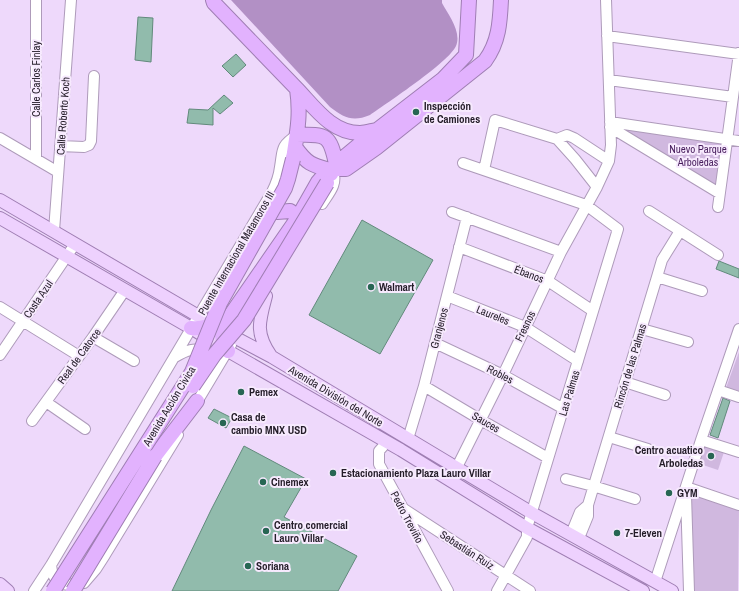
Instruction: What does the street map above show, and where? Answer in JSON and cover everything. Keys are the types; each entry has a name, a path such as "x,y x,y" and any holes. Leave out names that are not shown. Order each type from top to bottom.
{"highway":[{"path":"213,0 214,3 322,116 333,125 342,130 361,133 377,130"},
{"path":"464,78 466,72 470,0"},
{"path":"191,328 217,326 297,219 318,182 324,175 346,169 485,61 491,52 499,29 501,0"},
{"path":"332,172 377,130 443,79 466,55"},
{"path":"228,351 217,326 292,184 297,170 296,148 300,105 297,89"},
{"path":"296,148 314,135 324,137 332,146 332,172"},
{"path":"296,148 311,164 318,168 332,172"},
{"name":"Avenida Acción Civica","path":"53,591 192,372 220,303 285,188 296,148"},
{"name":"Avenida Acción Civica","path":"64,591 198,377 214,355 244,320 332,172"},
{"path":"277,212 290,211 296,215 297,219"},
{"path":"72,591 155,456 197,401"}],"main road":[{"name":"Avenida División del Norte","path":"0,200 236,338 272,357 532,513 672,591"},
{"name":"Avenida División del Norte","path":"0,218 387,442 527,528 643,591"},
{"path":"266,296 260,319 260,333 264,346 272,357"},
{"path":"375,435 382,423"},
{"path":"0,584 8,591"}],"street":[{"name":"Calle Carlos Finlay","path":"36,0 36,159"},
{"name":"Calle Roberto Koch","path":"54,232 71,0"},
{"path":"557,139 567,135 609,161 611,145 606,0"},
{"path":"607,36 739,53 718,207"},
{"path":"60,146 84,147 89,145 91,141 94,76"},
{"path":"609,80 732,97"},
{"path":"484,170 495,120 557,139 576,159 596,187"},
{"path":"610,124 739,141"},
{"path":"610,124 719,193"},
{"path":"0,138 58,172"},
{"name":"Puente Internacional Matamoros III","path":"191,328 275,186 280,168 282,150 288,140 296,148"},
{"name":"Fresnos","path":"457,467 561,252 609,161"},
{"path":"463,163 586,205"},
{"name":"Avenida Acción Civica","path":"78,591 105,555 161,464 197,401 236,338 266,296 332,188 335,182 335,177 332,172"},
{"name":"Las Palmas","path":"497,591 527,538 527,528 618,229 586,205"},
{"path":"649,211 718,255"},
{"path":"452,212 561,252"},
{"name":"Granjenos","path":"408,439 424,386 467,218"},
{"name":"Rincón de las Palmas","path":"575,536 588,516 588,505 593,486 662,260 680,231"},
{"name":"Costa Azul","path":"0,354 75,244"},
{"name":"Ébanos","path":"459,247 548,281 593,311"},
{"path":"657,276 702,291"},
{"name":"Real de Catorce","path":"32,421 125,290"},
{"name":"Laureles","path":"447,296 525,327 578,361"},
{"path":"0,307 79,356"},
{"name":"Avenida Acción Civica","path":"34,591 51,565 191,328"},
{"path":"642,328 688,342"},
{"path":"655,582 739,329"},
{"path":"93,337 134,361"},
{"name":"Robles","path":"435,343 502,375 564,410"},
{"path":"174,358 189,350 202,350 208,354 212,361 212,377"},
{"path":"625,382 665,395"},
{"name":"Sauces","path":"424,386 480,420 548,458"},
{"path":"718,390 739,397"},
{"path":"46,402 85,429"},
{"path":"609,437 648,449"},
{"path":"701,440 739,452"},
{"name":"Pedro Treviño","path":"387,442 380,451 379,464 448,591"},
{"path":"566,479 635,499"},
{"path":"686,487 739,505"},
{"path":"686,487 689,591"},
{"name":"Sebastián Ruíz","path":"404,509 530,591"},
{"path":"51,565 54,578 62,584 71,585 85,581"}],"green space":[{"name":"Nuevo Parque Arboledas","path":"616,124 722,140 715,189 690,174"},
{"path":"739,352 739,392 726,388"},
{"name":"Centro acuatico Arboledas","path":"704,442 725,449 718,470 697,463"},
{"path":"691,493 739,508 738,591 694,591"}],"shaded area":[{"path":"231,0 442,0 442,3 456,29 457,41 456,46 451,53 442,62 403,92 370,115 359,118 349,118 330,107"}],"building":[{"path":"138,17 153,18 151,62 135,60"},
{"path":"236,54 246,65 233,77 222,66"},
{"path":"224,95 233,103 220,114 213,108 213,125 187,123 189,109 208,110"},
{"name":"Walmart","path":"362,220 433,260 380,354 309,315"},
{"path":"719,261 739,269 739,278 716,269"},
{"path":"723,398 730,401 718,438 710,435"},
{"name":"Casa de cambio MNX USD","path":"214,409 232,418 226,428 208,418"},
{"name":"Centro comercial Lauro Villar","path":"244,446 306,479 284,517 357,556 338,591 172,591"}],"place":[{"name":"Inspección de Camiones","path":"416,112"},
{"name":"Walmart","path":"371,287"},
{"name":"Pemex","path":"241,392"},
{"name":"Casa de cambio MNX USD","path":"223,423"},
{"name":"Centro acuatico Arboledas","path":"711,456"},
{"name":"Estacionamiento Plaza Lauro Villar","path":"333,473"},
{"name":"Cinemex","path":"263,482"},
{"name":"GYM","path":"669,493"},
{"name":"Centro comercial Lauro Villar","path":"266,531"},
{"name":"7-Eleven","path":"617,533"},
{"name":"Soriana","path":"248,566"}]}
